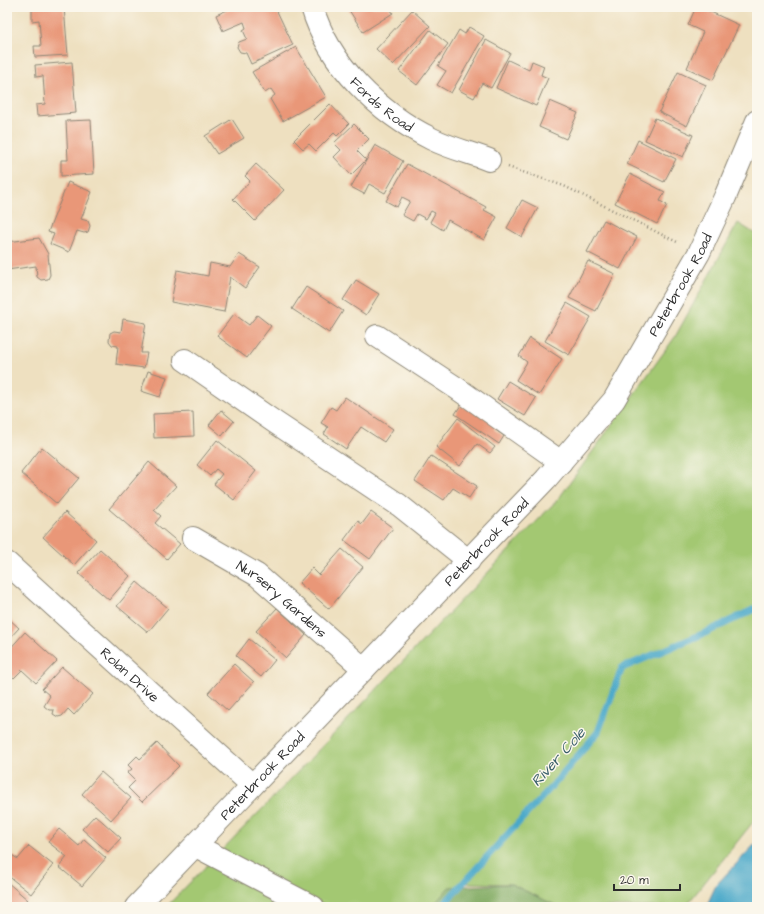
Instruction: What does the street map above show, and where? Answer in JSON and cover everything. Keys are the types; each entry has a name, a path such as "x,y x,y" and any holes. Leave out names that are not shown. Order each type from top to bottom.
{"street":[{"name":"Fords Road","path":"312,7 318,28 347,72 365,92 389,114 432,139 490,160"},
{"name":"Peterbrook Road","path":"136,907 469,561 561,462 614,400 699,253 725,197 757,121"},
{"path":"376,336 458,389 561,462"},
{"path":"185,360 276,423 399,504 469,561"},
{"name":"Nursery Gardens","path":"193,538 257,575 364,669"},
{"name":"Rolan Drive","path":"7,563 252,786"},
{"path":"196,846 313,907"}],"path":[{"path":"490,160 564,186 699,253"}],"green space":[{"path":"738,223 757,235 757,817 685,907 559,907 511,884 463,883 441,907 166,907 268,803 559,498 675,337"},
{"path":"511,884 559,907 432,907 449,887"}],"water":[{"path":"757,842 757,907 706,907 716,885"}],"building":[{"path":"32,7 64,7 68,55 35,57 34,46 41,46 39,20 32,21"},
{"path":"234,7 275,7 293,45 251,64 246,53 240,52 237,47 239,42 247,39 243,30 246,28 244,22 223,31 216,15"},
{"path":"347,7 389,7 393,13 363,32"},
{"path":"696,7 700,7 739,25 713,80 687,68 703,32 688,25"},
{"path":"412,10 430,26 393,65 376,49"},
{"path":"469,27 484,36 451,93 437,85 446,71 438,66 459,30 465,34"},
{"path":"430,30 448,44 417,85 399,71"},
{"path":"486,40 510,53 491,88 482,83 474,98 459,90"},
{"path":"296,47 326,97 283,121 270,99 275,95 271,89 265,93 252,72"},
{"path":"508,60 529,70 532,61 544,66 541,75 548,78 536,106 496,88"},
{"path":"72,62 76,113 37,116 36,105 45,104 43,76 36,77 35,65"},
{"path":"678,72 706,85 687,126 659,112"},
{"path":"550,101 578,113 566,139 539,127"},
{"path":"330,104 349,124 337,136 334,133 316,151 309,144 303,149 294,140"},
{"path":"655,118 693,135 683,157 645,140"},
{"path":"232,119 244,138 217,154 205,136"},
{"path":"91,120 94,174 61,176 61,160 68,160 66,121"},
{"path":"354,124 369,139 357,151 366,160 351,175 334,157 341,150 334,143"},
{"path":"638,140 676,159 664,182 627,164"},
{"path":"375,145 403,161 385,193 369,184 364,194 351,187"},
{"path":"256,164 284,190 255,221 233,199 250,181 245,176"},
{"path":"407,164 486,207 484,210 497,217 484,240 448,220 443,230 430,222 435,213 431,211 426,219 417,214 413,221 402,215 410,201 402,197 397,207 386,201"},
{"path":"630,174 665,192 660,201 667,205 657,224 615,203"},
{"path":"68,182 92,192 81,219 88,221 90,226 88,232 84,233 77,231 69,252 50,244 54,234 48,232"},
{"path":"522,200 538,208 522,237 507,228"},
{"path":"604,220 637,237 620,269 587,252"},
{"path":"39,238 48,254 50,275 48,279 41,280 37,277 36,266 7,270 7,242"},
{"path":"239,254 260,267 245,288 230,277 224,312 171,302 177,270 208,276 210,263 230,267"},
{"path":"588,261 615,274 596,311 569,298"},
{"path":"356,280 379,294 366,315 343,300"},
{"path":"306,287 343,311 329,333 292,309"},
{"path":"567,303 591,317 569,355 545,341"},
{"path":"234,314 249,325 257,315 271,326 247,358 217,336"},
{"path":"123,319 146,323 141,353 147,353 144,368 116,364 118,346 112,345 109,341 110,333 114,331 121,332"},
{"path":"530,338 562,359 539,395 516,380 527,362 519,356"},
{"path":"148,371 167,377 160,397 141,391"},
{"path":"508,381 536,398 525,416 497,399"},
{"path":"345,397 393,429 384,442 361,427 346,449 324,434 328,427 321,423 331,407 336,410"},
{"path":"470,402 499,423 494,429 504,436 499,444 455,414 461,405 466,408"},
{"path":"221,410 234,421 222,436 209,425"},
{"path":"193,412 194,436 154,438 153,414"},
{"path":"458,418 495,447 490,453 477,444 460,466 436,447"},
{"path":"217,440 256,471 234,500 214,484 222,474 216,469 210,476 197,465"},
{"path":"42,447 79,478 57,504 21,473"},
{"path":"431,456 477,486 469,498 453,488 444,500 415,481"},
{"path":"149,462 176,486 154,510 161,516 155,523 180,544 167,559 109,509"},
{"path":"65,512 96,540 74,565 43,537"},
{"path":"371,512 393,528 370,559 344,540 358,521 362,524"},
{"path":"100,549 130,576 109,600 78,573"},
{"path":"342,549 363,567 329,609 299,583 312,568 319,575"},
{"path":"137,582 168,608 148,632 117,606"},
{"path":"277,608 306,635 286,658 256,631"},
{"path":"7,617 19,628 7,641"},
{"path":"25,632 57,661 36,683 22,670 14,678 7,672 7,652"},
{"path":"249,639 275,660 261,677 236,656"},
{"path":"234,664 254,682 228,711 208,693"},
{"path":"62,667 93,694 74,715 68,709 62,716 58,717 53,714 54,710 49,710 44,706 50,696 42,689"},
{"path":"157,743 179,766 142,802 128,788 135,781 127,773 132,769 128,765 137,756 140,759"},
{"path":"101,772 131,798 111,820 82,794"},
{"path":"95,815 121,838 108,852 82,829"},
{"path":"59,829 79,846 84,839 106,858 82,886 59,867 67,857 48,842"},
{"path":"29,846 53,865 31,894 7,875 7,852 18,859"},
{"path":"7,882 28,900 22,907 7,906"}],"waterway":[{"name":"River Cole","path":"441,907 554,784 598,732 622,668 705,633 757,608"}]}
